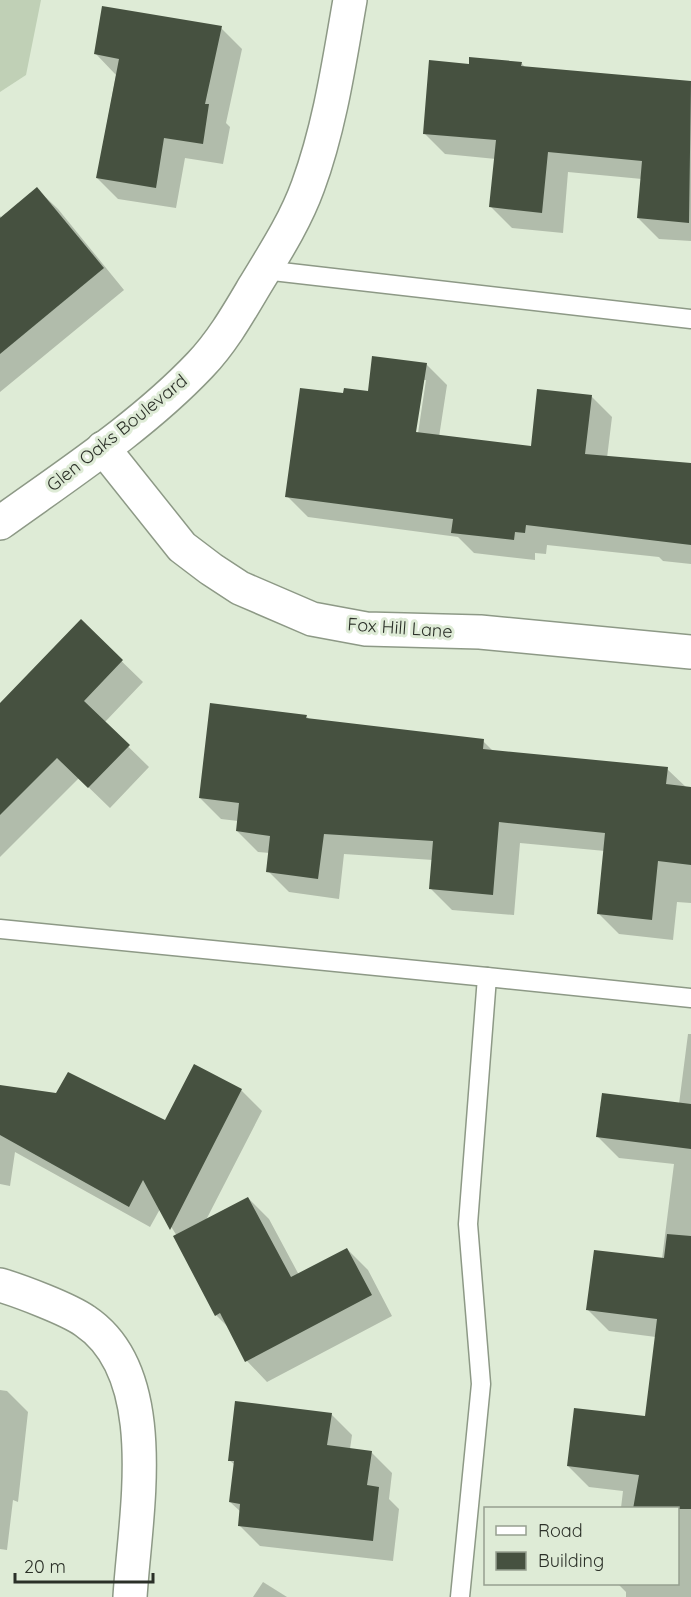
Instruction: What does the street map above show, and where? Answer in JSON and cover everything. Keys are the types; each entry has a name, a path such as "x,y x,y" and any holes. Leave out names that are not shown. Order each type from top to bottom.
{"street":[{"name":"Glen Oaks Boulevard","path":"0,523 103,448 177,388 202,364 232,323 284,238 307,188 323,138 350,0"},
{"name":"Fox Hill Lane","path":"103,448 182,546 210,569 240,588 312,618 366,629 480,632 691,652"},
{"path":"0,1285 85,1321 119,1355 130,1382 137,1414 138,1467 130,1597"}],"lane":[{"path":"264,270 691,318"},
{"path":"0,929 691,998"},
{"path":"460,1597 481,1384 468,1224 487,977"}],"green space":[{"path":"0,0 41,0 26,75 0,92"}],"building":[{"path":"102,6 222,26 205,104 209,104 203,144 164,138 156,188 96,178 119,59 94,54"},
{"path":"469,57 522,62 521,66 691,81 689,223 637,218 642,161 548,152 542,213 489,207 496,140 423,134 429,60 469,64"},
{"path":"37,187 104,268 0,354 0,218"},
{"path":"372,356 427,363 416,432 531,446 537,389 592,395 585,454 691,463 691,545 526,525 525,533 515,532 514,540 451,533 453,519 285,497 300,388 343,393 344,388 368,391"},
{"path":"81,619 123,660 84,701 130,745 88,788 57,758 0,815 0,703"},
{"path":"210,703 307,715 306,718 484,739 483,749 668,767 666,784 691,787 691,865 658,861 652,920 597,914 605,833 499,822 493,895 429,889 433,841 324,834 318,879 266,872 270,836 236,831 239,803 199,798"},
{"path":"194,1064 242,1089 170,1230 143,1180 129,1207 0,1135 0,1085 56,1093 68,1072 165,1120"},
{"path":"602,1093 691,1104 691,1149 596,1137"},
{"path":"248,1197 291,1277 347,1248 372,1295 245,1362 220,1313 215,1316 173,1236"},
{"path":"667,1234 691,1236 691,1509 633,1507 639,1475 567,1466 574,1408 645,1416 657,1319 586,1310 594,1250 664,1258"},
{"path":"235,1401 332,1413 327,1445 372,1451 367,1485 379,1487 373,1541 238,1526 240,1504 229,1502 234,1461 228,1461"}]}
